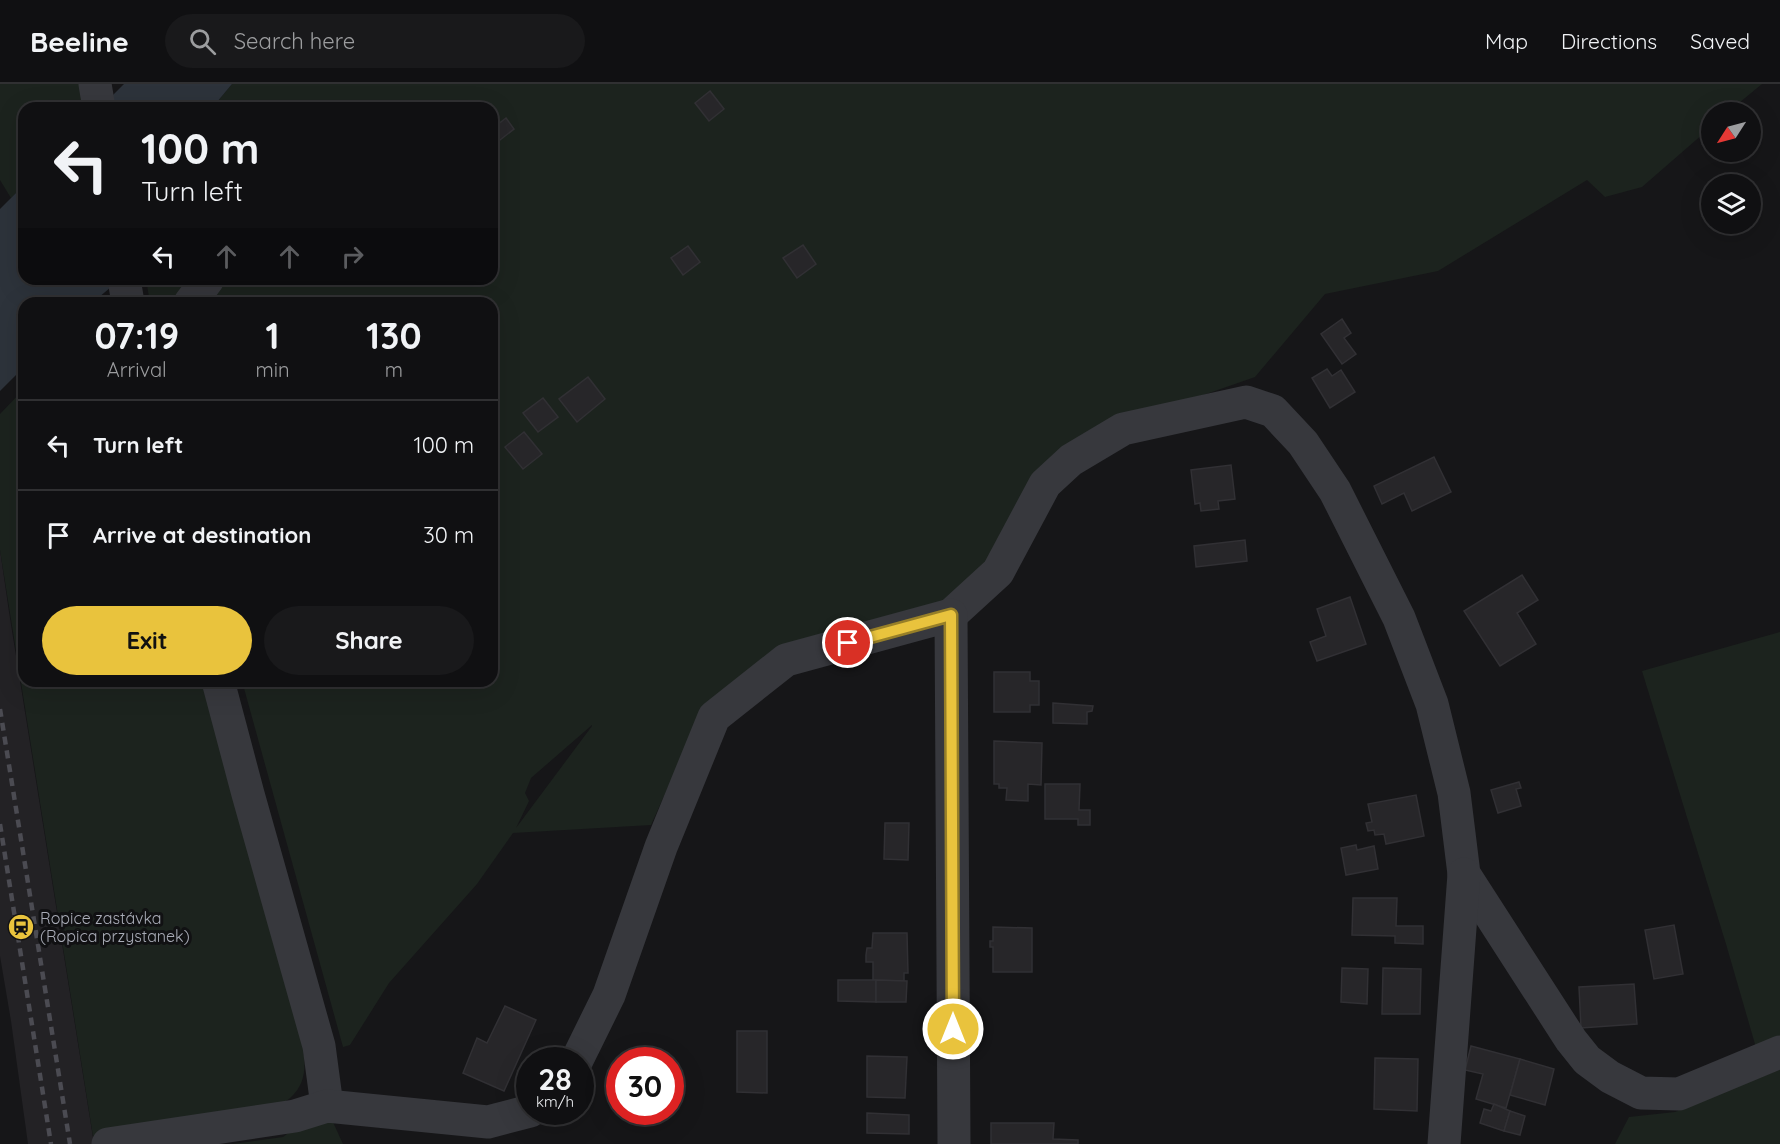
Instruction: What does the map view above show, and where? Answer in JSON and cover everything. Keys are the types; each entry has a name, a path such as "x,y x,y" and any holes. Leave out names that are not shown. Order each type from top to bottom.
{"street":[{"path":"95,84 98,102"},
{"path":"583,1047 609,995 661,847 714,717 786,660 951,615 998,572 1045,484 1071,460 1123,429 1246,402 1273,411 1303,443 1335,491 1399,618 1432,704 1454,792 1464,874 1444,1144"},
{"path":"951,615 954,1144"},
{"path":"220,687 319,1046 327,1106"},
{"path":"1464,874 1571,1040 1587,1060 1610,1077 1641,1093 1679,1094 1780,1052"},
{"path":"108,1144 295,1116 327,1106 488,1122 516,1114"}],"shaded area":[{"path":"0,84 83,84 86,102 18,102 18,191 11,198 0,180"},
{"path":"124,84 232,84 217,102 106,102"},
{"path":"232,84 1762,84 1740,102 1701,102 1701,136 1642,187 1605,197 1587,180 1438,271 1325,294 1255,377 1126,422 1072,447 988,569 919,617 705,705 651,825 513,833 477,884 389,983 350,1045 343,1047 244,687 498,687 498,297 210,297 220,285 498,285 498,102 217,102","holes":["592,725 516,828 529,801 525,793 531,778"]},
{"path":"18,191 18,285 112,285 99,297 18,297 18,373 0,391 0,209"},
{"path":"147,285 190,285 181,297 149,297"},
{"path":"18,395 18,663 0,550 0,414"},
{"path":"0,550 18,668 18,687 21,687 94,1144 28,1144 0,956"},
{"path":"1780,632 1780,1041 1757,1051 1642,671"},
{"path":"22,687 209,687 298,1024 304,1053 302,1082 288,1099 273,1107 93,1136"},
{"path":"1780,1069 1780,1144 1615,1144 1629,1117 1675,1112"},
{"path":"332,1120 343,1144 233,1144 283,1137 295,1128"}],"building":[{"path":"710,91 724,109 709,121 695,103"},
{"path":"506,118 514,129 500,140 498,124"},
{"path":"803,245 816,264 797,278 783,258"},
{"path":"688,246 700,262 683,275 671,258"},
{"path":"1342,319 1351,333 1344,338 1356,354 1342,364 1321,334"},
{"path":"1327,369 1332,376 1341,370 1355,392 1330,408 1312,378"},
{"path":"588,377 605,399 577,422 559,399"},
{"path":"543,398 558,417 538,432 523,413"},
{"path":"524,432 542,454 523,469 505,447"},
{"path":"1434,457 1451,492 1412,511 1404,493 1382,504 1374,486"},
{"path":"1231,465 1235,499 1218,501 1219,509 1201,511 1200,503 1195,504 1191,470"},
{"path":"1245,540 1247,561 1196,567 1194,546"},
{"path":"1522,575 1538,600 1517,613 1536,644 1500,666 1464,611"},
{"path":"1350,597 1366,644 1317,661 1310,642 1326,636 1317,609"},
{"path":"994,672 1030,672 1030,681 1039,681 1039,705 1030,705 1030,712 994,712"},
{"path":"1053,703 1093,706 1092,711 1087,712 1087,724 1053,723"},
{"path":"994,741 1042,743 1041,785 1028,784 1028,801 1006,800 1007,788 999,788 999,784 994,784"},
{"path":"1519,782 1521,788 1516,789 1521,806 1498,813 1491,790"},
{"path":"1045,784 1080,784 1079,810 1090,810 1090,825 1078,825 1078,819 1045,819"},
{"path":"1416,795 1424,836 1386,844 1384,834 1375,835 1374,830 1368,831 1366,823 1372,822 1368,804"},
{"path":"885,823 909,823 908,860 884,859"},
{"path":"1356,845 1357,850 1374,846 1378,869 1346,875 1341,848"},
{"path":"1353,898 1397,898 1396,926 1423,926 1423,944 1395,943 1395,936 1352,935"},
{"path":"1674,925 1683,974 1654,979 1645,930"},
{"path":"993,927 1032,928 1032,972 993,972 993,947 990,947 990,941 993,941"},
{"path":"873,933 907,933 908,973 904,973 904,981 873,980 873,962 866,962 866,955 867,948 872,948"},
{"path":"1342,968 1368,969 1367,1004 1341,1002"},
{"path":"1383,968 1421,969 1420,1014 1382,1014"},
{"path":"838,980 876,980 876,1002 838,1001"},
{"path":"876,980 907,981 906,1002 876,1002"},
{"path":"1634,984 1637,1024 1581,1028 1579,987"},
{"path":"505,1006 536,1020 524,1047 516,1047 516,1064 504,1091 463,1073 477,1038 487,1043"},
{"path":"737,1031 767,1031 767,1093 737,1092"},
{"path":"1471,1046 1520,1059 1506,1108 1476,1099 1483,1074 1465,1070"},
{"path":"867,1056 907,1057 905,1098 867,1097"},
{"path":"1375,1058 1418,1059 1417,1111 1374,1109"},
{"path":"1520,1059 1554,1069 1545,1105 1510,1095"},
{"path":"1494,1104 1510,1111 1504,1131 1480,1123 1484,1109 1491,1111"},
{"path":"1510,1111 1525,1116 1520,1135 1504,1131"},
{"path":"867,1113 909,1115 909,1134 867,1133"},
{"path":"991,1123 1054,1123 1053,1139 1078,1140 1078,1144 991,1144"}],"railway":[{"path":"0,709 70,1144"},
{"path":"0,824 51,1144"}],"place":[{"name":"Ropice zastávka (Ropica przystanek)","path":"21,927"}],"route":[{"path":"848,643 951,615 953,1029"}]}
